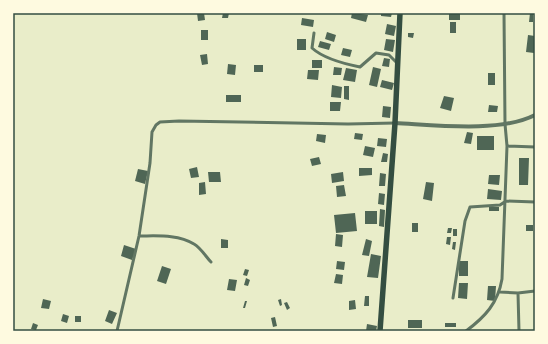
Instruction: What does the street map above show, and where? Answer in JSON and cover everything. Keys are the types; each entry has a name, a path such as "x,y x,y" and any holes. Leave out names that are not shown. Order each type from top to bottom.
{"highway":[{"path":"380,331 395,123 400,13"}],"street":[{"path":"466,331 479,322 493,305 500,292 508,146 505,124 504,13"},
{"path":"314,33 312,48 319,54 333,58 344,64 360,67 376,53 389,55 398,63"},
{"path":"117,331 139,236 150,163 152,132 156,125 160,122 395,123 488,126 525,120 535,115"},
{"path":"508,146 535,147"},
{"path":"453,298 465,221 470,207 500,205 506,201 535,202"},
{"path":"139,236 168,236 195,244 211,262"},
{"path":"500,292 535,292"},
{"path":"518,293 518,331"}],"building":[{"path":"197,13 204,13 205,20 198,21"},
{"path":"223,13 229,13 228,18 222,18"},
{"path":"352,13 368,15 366,22 351,18"},
{"path":"381,13 392,13 391,17 381,16"},
{"path":"449,13 460,13 460,20 449,20"},
{"path":"530,13 533,13 533,22 529,22"},
{"path":"302,18 314,20 313,27 301,25"},
{"path":"450,22 456,22 456,33 450,33"},
{"path":"387,24 396,26 394,36 385,34"},
{"path":"201,30 208,30 208,40 201,40"},
{"path":"327,32 336,35 334,42 325,39"},
{"path":"408,33 414,33 413,38 408,37"},
{"path":"528,35 535,36 534,53 526,52"},
{"path":"297,39 306,39 306,50 297,50"},
{"path":"386,39 395,40 393,52 384,50"},
{"path":"320,41 331,44 329,50 318,47"},
{"path":"343,48 352,50 350,57 341,55"},
{"path":"207,54 208,64 202,65 200,55"},
{"path":"384,58 390,59 389,67 382,66"},
{"path":"312,60 322,60 322,68 312,68"},
{"path":"228,64 236,65 235,75 227,74"},
{"path":"254,65 263,65 263,72 254,72"},
{"path":"334,67 342,68 341,75 333,75"},
{"path":"373,67 381,69 377,87 369,85"},
{"path":"346,68 357,70 355,82 343,80"},
{"path":"308,70 319,70 318,80 307,79"},
{"path":"488,73 495,73 495,85 488,85"},
{"path":"382,80 394,83 392,90 380,87"},
{"path":"332,85 342,87 341,98 331,97"},
{"path":"344,86 349,86 349,100 344,99"},
{"path":"226,95 241,95 241,102 226,102"},
{"path":"444,96 454,98 451,111 440,108"},
{"path":"330,102 341,102 340,111 330,111"},
{"path":"489,105 498,106 497,112 488,112"},
{"path":"383,106 391,107 390,118 382,117"},
{"path":"467,132 473,133 471,144 464,143"},
{"path":"355,133 363,134 362,140 354,139"},
{"path":"317,134 326,135 325,143 316,141"},
{"path":"477,136 494,136 494,150 477,150"},
{"path":"378,138 387,139 386,147 377,146"},
{"path":"365,146 375,148 373,157 363,155"},
{"path":"383,153 388,154 387,162 381,162"},
{"path":"319,157 321,164 312,166 310,159"},
{"path":"519,158 529,158 528,185 519,185"},
{"path":"197,167 199,177 191,178 189,169"},
{"path":"359,168 372,168 372,175 359,176"},
{"path":"138,169 148,171 145,184 135,181"},
{"path":"208,172 220,172 221,182 209,182"},
{"path":"343,172 344,181 332,183 331,174"},
{"path":"380,173 386,174 385,186 379,186"},
{"path":"489,175 500,175 499,185 488,184"},
{"path":"205,182 206,194 199,195 199,183"},
{"path":"426,182 434,183 432,201 423,199"},
{"path":"344,185 346,196 337,197 336,186"},
{"path":"488,189 502,191 501,200 487,199"},
{"path":"379,193 385,194 384,205 378,204"},
{"path":"489,207 499,207 499,211 489,211"},
{"path":"380,209 385,210 384,227 379,226"},
{"path":"365,211 377,211 377,224 365,224"},
{"path":"355,213 357,231 336,233 334,215"},
{"path":"412,223 418,223 418,232 412,232"},
{"path":"526,225 533,225 533,231 526,231"},
{"path":"448,228 452,228 451,233 447,233"},
{"path":"453,229 457,229 457,236 453,236"},
{"path":"336,234 343,235 342,247 335,246"},
{"path":"447,237 451,237 450,245 446,244"},
{"path":"221,239 228,240 228,248 221,248"},
{"path":"366,239 372,241 369,256 362,255"},
{"path":"453,242 456,242 455,250 452,249"},
{"path":"124,245 136,249 132,260 121,256"},
{"path":"371,254 381,256 378,278 367,277"},
{"path":"337,261 345,262 344,270 336,269"},
{"path":"459,261 468,261 468,276 459,276"},
{"path":"162,266 171,269 166,284 157,281"},
{"path":"245,269 249,270 247,276 243,275"},
{"path":"336,274 343,275 342,284 334,283"},
{"path":"246,278 250,280 248,286 244,285"},
{"path":"229,279 237,280 235,291 227,290"},
{"path":"459,283 468,283 467,299 458,298"},
{"path":"488,286 496,286 495,301 487,300"},
{"path":"365,296 369,296 369,306 364,306"},
{"path":"43,299 51,301 49,309 41,308"},
{"path":"281,299 282,305 280,306 278,300"},
{"path":"355,300 356,309 349,310 349,301"},
{"path":"245,301 247,301 245,308 243,308"},
{"path":"287,302 290,308 287,310 284,303"},
{"path":"109,310 117,313 112,324 105,321"},
{"path":"63,314 69,316 67,323 61,321"},
{"path":"75,316 81,316 81,322 75,322"},
{"path":"275,317 277,326 273,327 271,318"},
{"path":"408,320 422,320 422,328 408,328"},
{"path":"33,323 38,325 36,330 31,329"},
{"path":"445,323 456,323 456,327 445,327"},
{"path":"367,324 377,326 376,331 366,331"}]}
